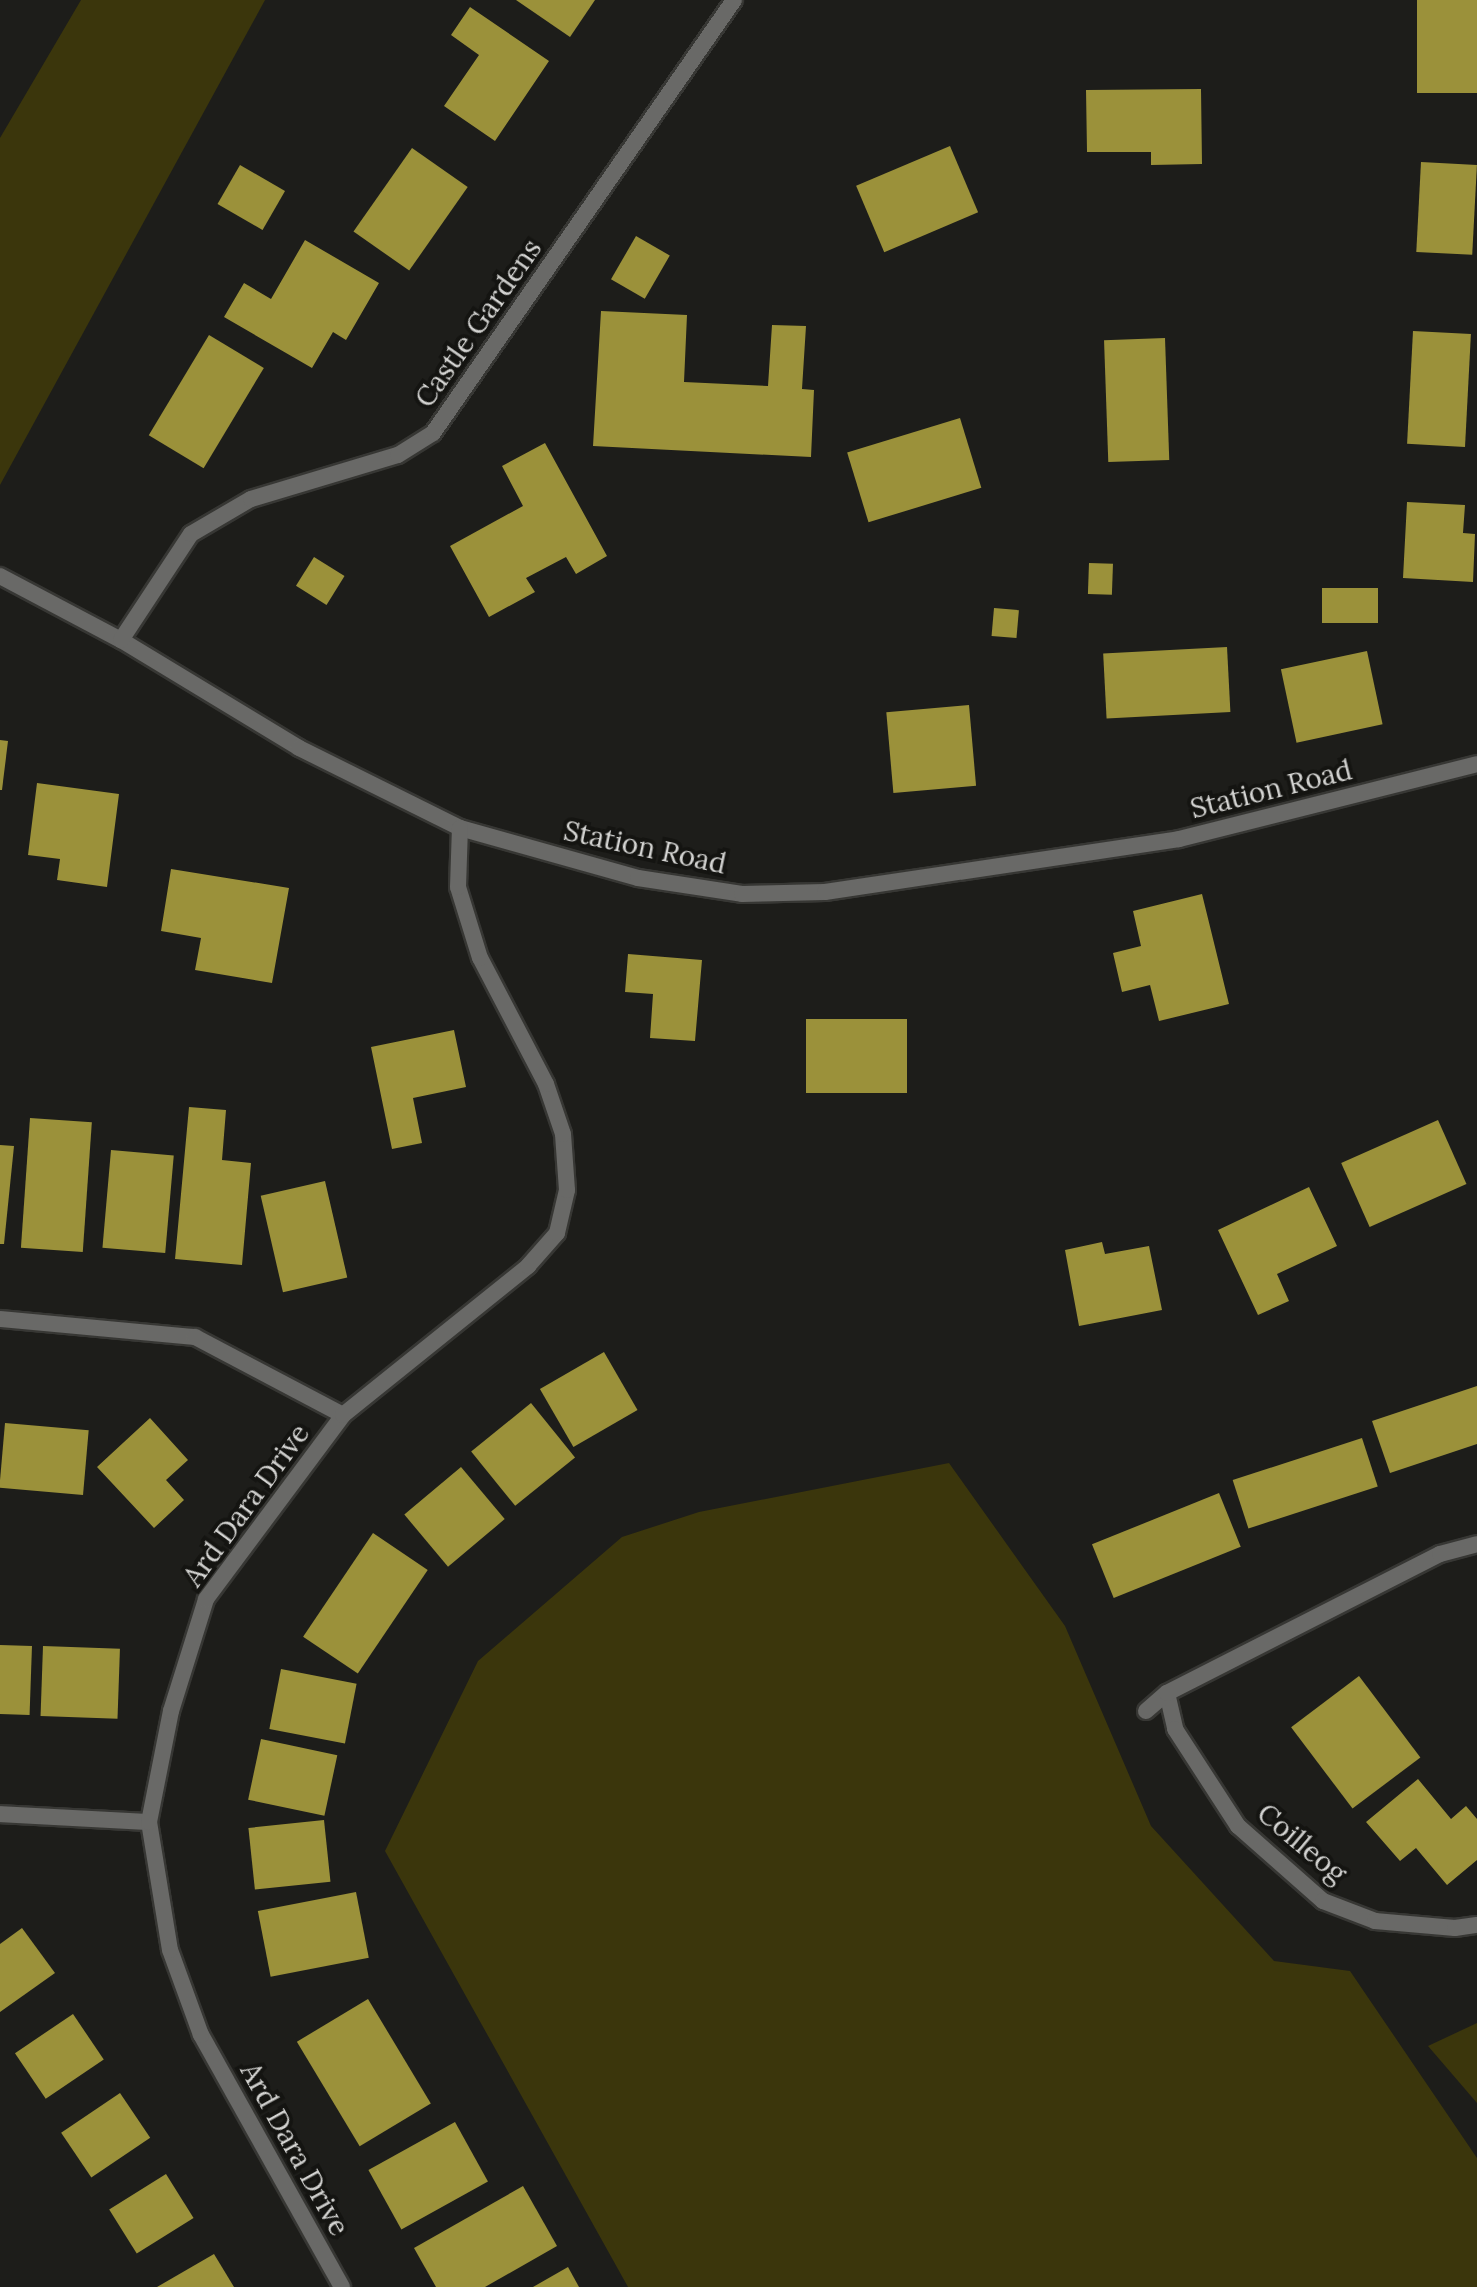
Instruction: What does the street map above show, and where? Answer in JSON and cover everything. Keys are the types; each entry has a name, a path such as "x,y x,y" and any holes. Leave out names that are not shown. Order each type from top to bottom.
{"street":[{"name":"Castle Gardens","path":"121,640 191,534 251,499 398,455 433,433 734,0"},
{"name":"Station Road","path":"0,576 121,640 299,748 460,828 638,878 742,894 825,892 1179,839 1477,764"},
{"name":"Ard Dara Drive","path":"342,2287 201,2035 173,1960 149,1822 171,1711 206,1599 343,1415 528,1266 557,1233 567,1190 563,1134 546,1084 480,958 458,887 460,828"},
{"path":"0,1319 195,1337 343,1415"},
{"path":"1146,1711 1167,1693 1440,1554 1477,1544"},
{"name":"Coilleog","path":"1167,1693 1175,1729 1238,1826 1323,1901 1375,1921 1477,1925"},
{"path":"0,1814 149,1822"}],"shaded area":[{"path":"81,0 265,0 0,485 0,138"},
{"path":"949,1463 1065,1626 1151,1826 1274,1961 1350,1971 1477,2158 1477,2287 628,2287 385,1851 478,1661 622,1537 699,1512"},
{"path":"1477,2023 1477,2103 1428,2046"}],"building":[{"path":"516,0 595,0 570,37"},
{"path":"1417,0 1477,0 1477,93 1417,93"},
{"path":"470,7 549,61 495,141 444,106 479,55 451,35"},
{"path":"1201,89 1202,164 1151,165 1151,152 1087,152 1086,90"},
{"path":"950,146 978,212 884,252 856,186"},
{"path":"412,148 468,187 409,271 353,232"},
{"path":"1421,162 1477,165 1472,255 1416,252"},
{"path":"240,165 285,191 263,230 218,204"},
{"path":"636,236 670,256 645,299 611,279"},
{"path":"305,240 379,283 346,340 333,332 312,368 224,317 244,283 271,299"},
{"path":"601,311 687,315 684,382 768,386 772,325 806,326 802,389 814,390 811,457 593,446"},
{"path":"1413,331 1471,334 1465,447 1407,444"},
{"path":"209,335 264,368 204,468 149,435"},
{"path":"1165,338 1169,460 1108,462 1104,340"},
{"path":"960,418 981,488 868,522 847,452"},
{"path":"545,443 607,556 576,574 566,557 526,578 535,592 489,617 450,546 523,506 502,466"},
{"path":"1407,502 1465,505 1463,533 1475,534 1473,582 1403,578"},
{"path":"314,557 345,576 327,605 296,586"},
{"path":"1089,563 1113,564 1112,595 1088,594"},
{"path":"1322,588 1378,588 1378,623 1322,623"},
{"path":"994,608 1019,610 1016,638 992,636"},
{"path":"1227,647 1230,712 1107,718 1103,653"},
{"path":"1367,651 1383,724 1297,743 1281,669"},
{"path":"969,705 976,786 893,793 886,712"},
{"path":"0,740 8,741 2,790 0,790"},
{"path":"37,783 119,794 107,887 57,880 60,859 28,855"},
{"path":"171,869 289,888 272,983 195,970 201,938 161,931"},
{"path":"1202,894 1229,1004 1159,1021 1150,985 1122,992 1113,953 1141,946 1133,911"},
{"path":"628,954 702,960 695,1041 650,1038 653,994 625,992"},
{"path":"806,1019 907,1019 907,1093 806,1093"},
{"path":"454,1030 466,1087 413,1098 422,1143 392,1149 371,1047"},
{"path":"189,1107 226,1110 222,1160 251,1163 242,1265 175,1259"},
{"path":"30,1118 92,1122 83,1252 21,1248"},
{"path":"1438,1120 1466,1184 1370,1227 1341,1163"},
{"path":"0,1145 14,1146 4,1244 0,1244"},
{"path":"111,1150 174,1155 165,1253 102,1248"},
{"path":"325,1181 347,1277 283,1292 261,1196"},
{"path":"1309,1187 1337,1246 1277,1274 1289,1301 1258,1315 1218,1230"},
{"path":"1102,1242 1105,1254 1149,1246 1162,1310 1079,1326 1065,1250"},
{"path":"604,1352 638,1410 573,1447 540,1389"},
{"path":"1477,1386 1477,1444 1390,1473 1372,1421"},
{"path":"531,1403 575,1457 515,1506 471,1451"},
{"path":"150,1418 188,1460 166,1480 184,1500 154,1528 97,1467"},
{"path":"5,1423 89,1430 83,1495 0,1488"},
{"path":"1362,1438 1378,1487 1248,1529 1233,1480"},
{"path":"461,1467 505,1519 448,1567 404,1515"},
{"path":"1219,1493 1241,1547 1114,1598 1092,1544"},
{"path":"373,1533 428,1570 358,1674 303,1637"},
{"path":"0,1645 32,1646 30,1715 0,1714"},
{"path":"43,1646 120,1649 118,1719 41,1716"},
{"path":"281,1669 357,1684 345,1744 269,1729"},
{"path":"1359,1676 1420,1757 1353,1809 1291,1727"},
{"path":"261,1739 337,1755 324,1816 248,1800"},
{"path":"1418,1779 1451,1819 1466,1806 1477,1819 1477,1860 1447,1885 1416,1848 1400,1861 1366,1822"},
{"path":"324,1820 330,1882 255,1890 248,1828"},
{"path":"356,1892 369,1958 271,1977 258,1911"},
{"path":"22,1928 55,1973 0,2012 0,1944"},
{"path":"368,1999 431,2104 360,2146 297,2042"},
{"path":"73,2014 104,2060 46,2099 15,2053"},
{"path":"120,2093 150,2138 91,2177 61,2133"},
{"path":"455,2122 488,2181 401,2229 368,2170"},
{"path":"166,2174 194,2218 137,2254 109,2210"},
{"path":"523,2186 557,2246 485,2287 436,2287 414,2248"},
{"path":"214,2254 234,2287 157,2287"},
{"path":"568,2267 579,2287 533,2287"}]}
